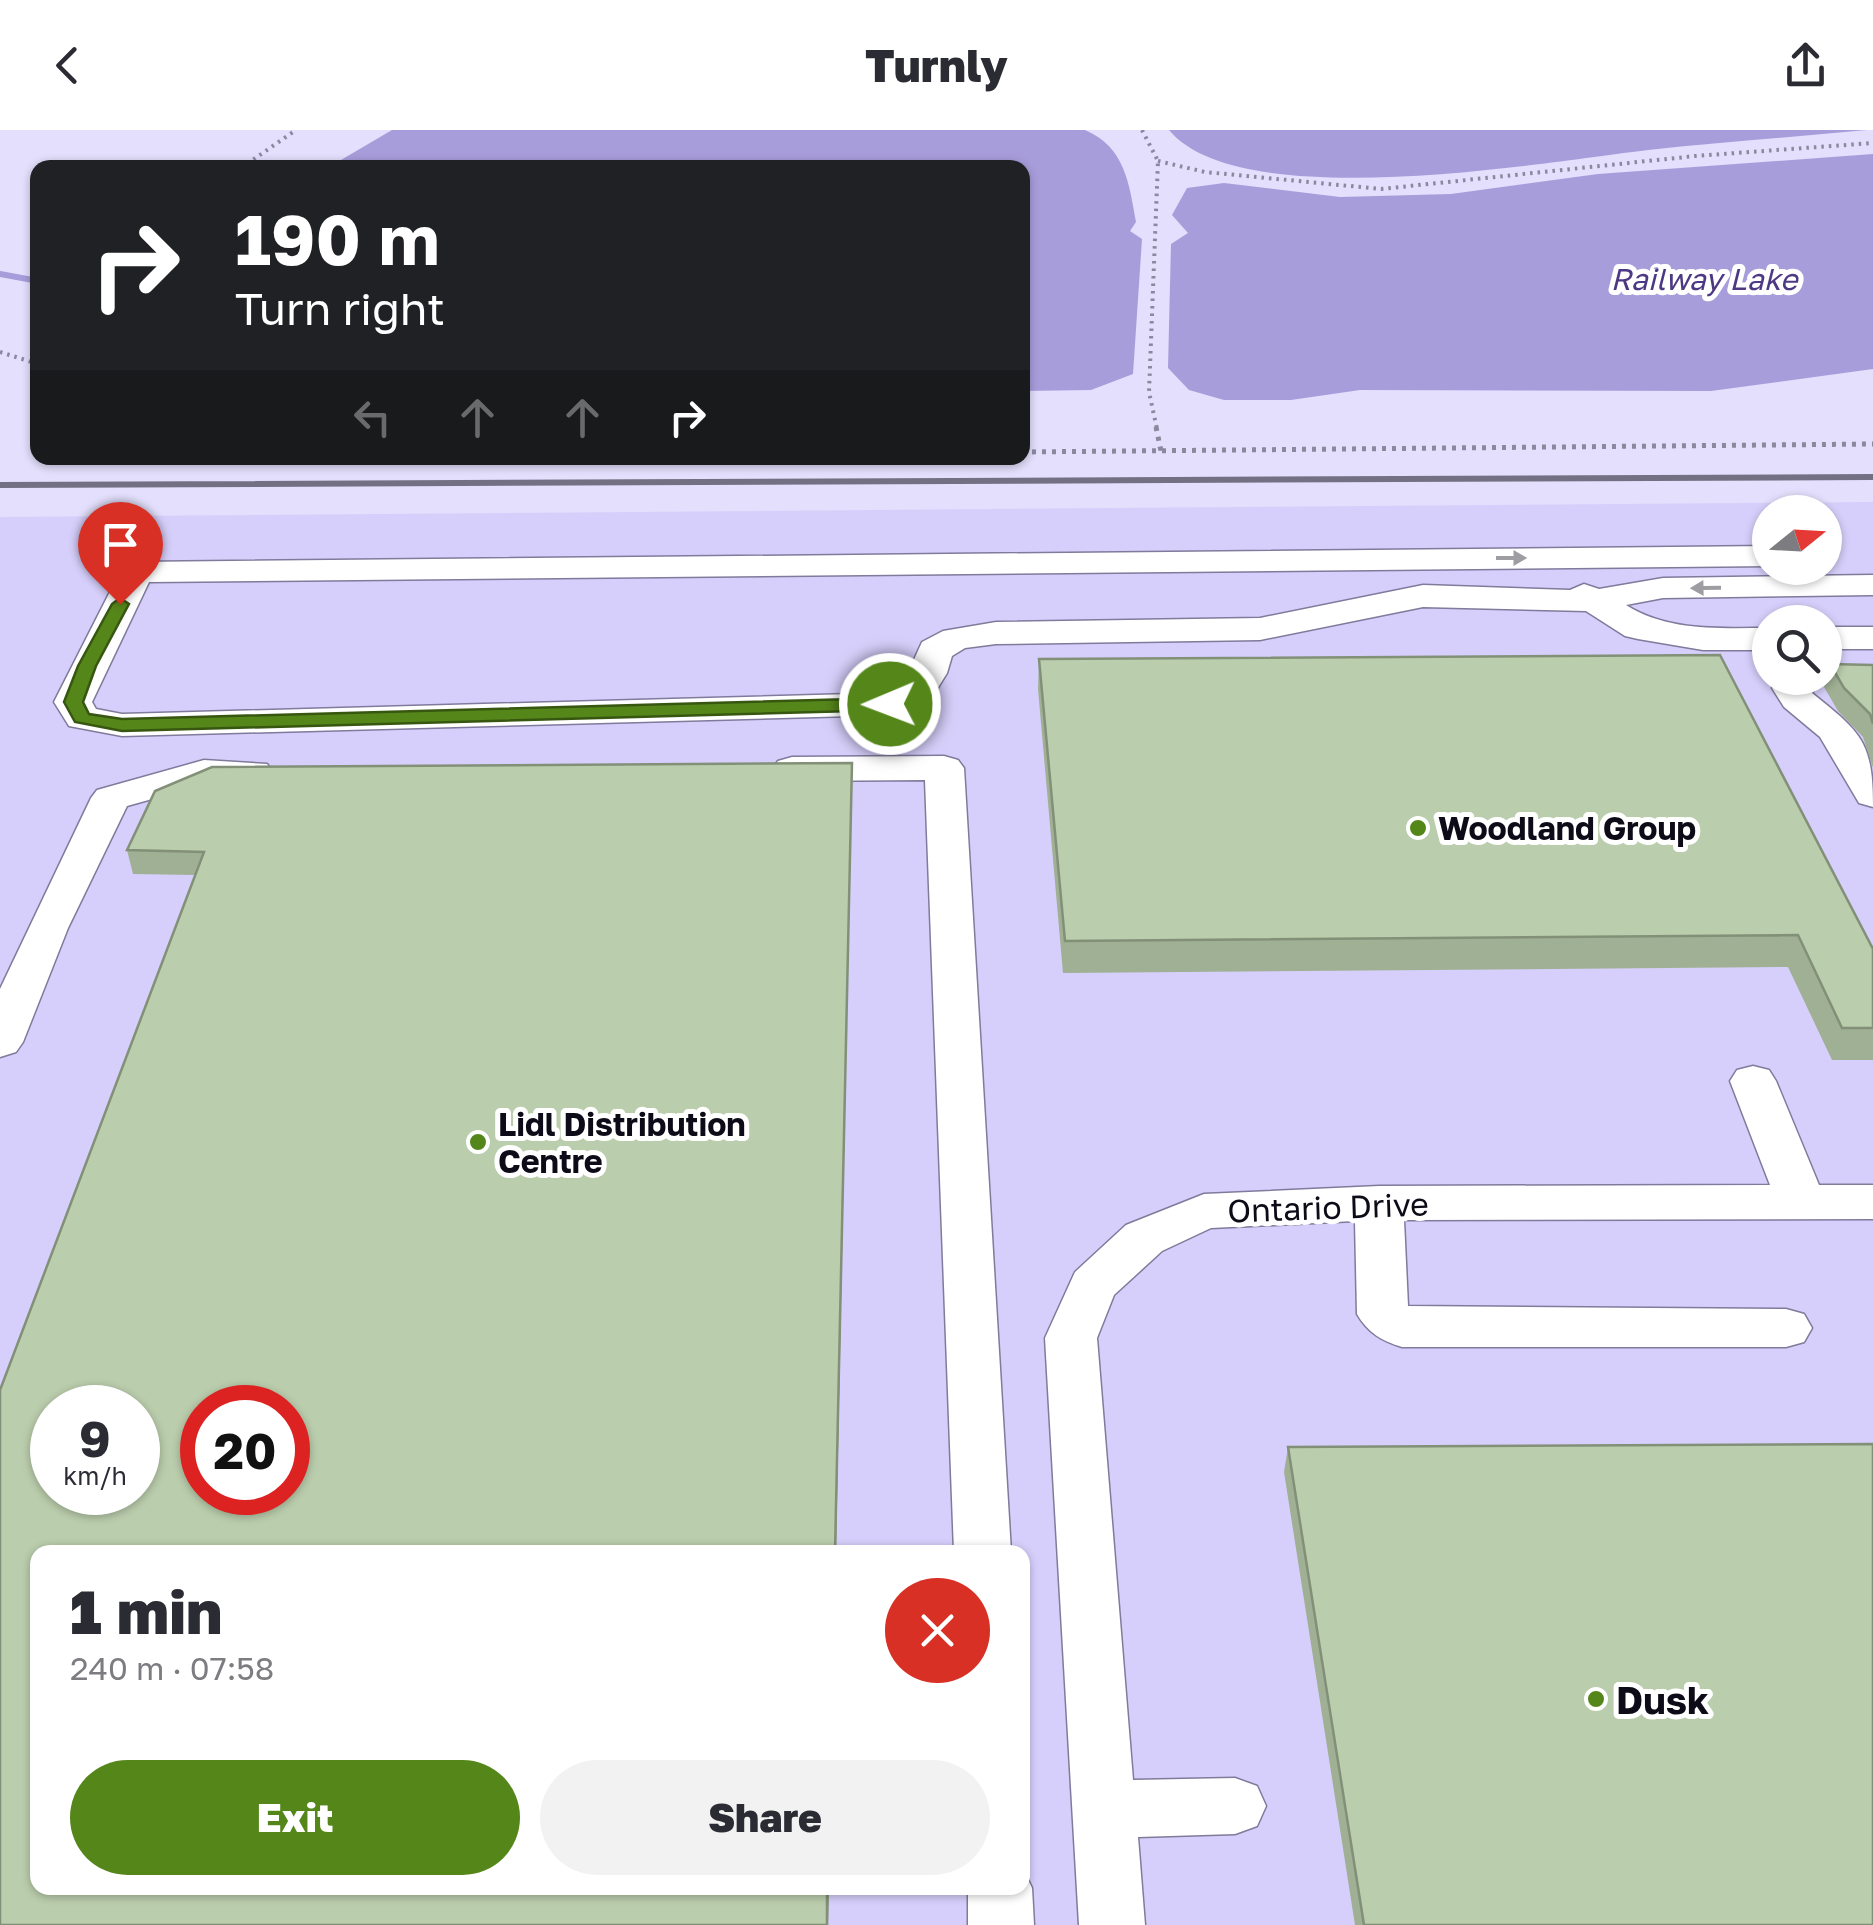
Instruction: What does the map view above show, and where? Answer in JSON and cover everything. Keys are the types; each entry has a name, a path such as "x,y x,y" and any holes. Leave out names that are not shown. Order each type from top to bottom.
{"street":[{"path":"1752,556 137,572 87,666 74,702 82,718 122,725 890,704 916,696 929,673 935,650 956,640 1036,630 1260,629 1423,596 1593,602 1662,588 1873,585"},
{"path":"1842,556 1873,556"},
{"path":"1414,558 1423,596"},
{"path":"1569,558 1563,571 1574,589 1638,628 1703,640 1752,639"},
{"path":"1842,638 1873,638"},
{"path":"1842,673 1873,672"},
{"path":"1795,695 1836,730 1873,794"},
{"path":"749,770 944,768 983,1545"},
{"path":"0,1042 47,928 111,798 204,772 301,772"},
{"path":"1754,1081 1802,1202"},
{"name":"Ontario Drive","path":"1112,1925 1071,1338 1093,1285 1144,1238 1204,1211 1379,1204 1873,1202"},
{"path":"1379,1204 1384,1314 1402,1328 1786,1328"},
{"path":"1104,1809 1236,1806"},
{"path":"1000,1895 1002,1925"}],"path":[{"path":"252,160 296,130"},
{"path":"1142,130 1158,160 1149,392 1161,450"},
{"path":"1158,160 1206,172 1381,189 1873,142"},
{"path":"0,352 30,361"},
{"path":"1030,452 1873,444"}],"shaded area":[{"path":"1842,502 1873,502 1873,1925 0,1925 0,517 1752,503 1752,585 1842,585"}],"water":[{"path":"392,130 1085,130 1117,156 1136,222 1130,231 1142,239 1133,374 1091,390 1030,391 1030,160 341,160"},
{"path":"1169,130 1867,130 1648,150 1470,172 1325,177 1259,171 1206,156"},
{"name":"Railway Lake","path":"1873,154 1873,369 1711,391 1360,390 1291,400 1224,400 1189,390 1168,368 1171,244 1188,233 1172,215 1187,188 1224,183 1340,197 1451,194 1598,174"}],"building":[{"name":"Woodland Group","path":"1720,655 1873,949 1873,1028 1842,1028 1798,935 1065,941 1039,659"},
{"path":"1842,664 1873,665 1873,724 1870,714 1844,688"},
{"name":"Lidl Distribution Centre","path":"852,763 835,1545 30,1545 30,1895 827,1895 827,1925 0,1925 0,1390 204,852 127,850 155,791 212,767"},
{"name":"Dusk","path":"1873,1444 1873,1925 1364,1925 1288,1447"}],"waterway":[{"path":"0,274 30,280"}],"railway":[{"path":"0,485 1873,477"}],"place":[{"name":"Woodland Group","path":"1418,828"},
{"name":"Lidl Distribution Centre","path":"478,1142"},
{"name":"Dusk","path":"1596,1699"}],"route":[{"path":"120,604 87,666 74,702 82,718 122,725 890,704"}]}
